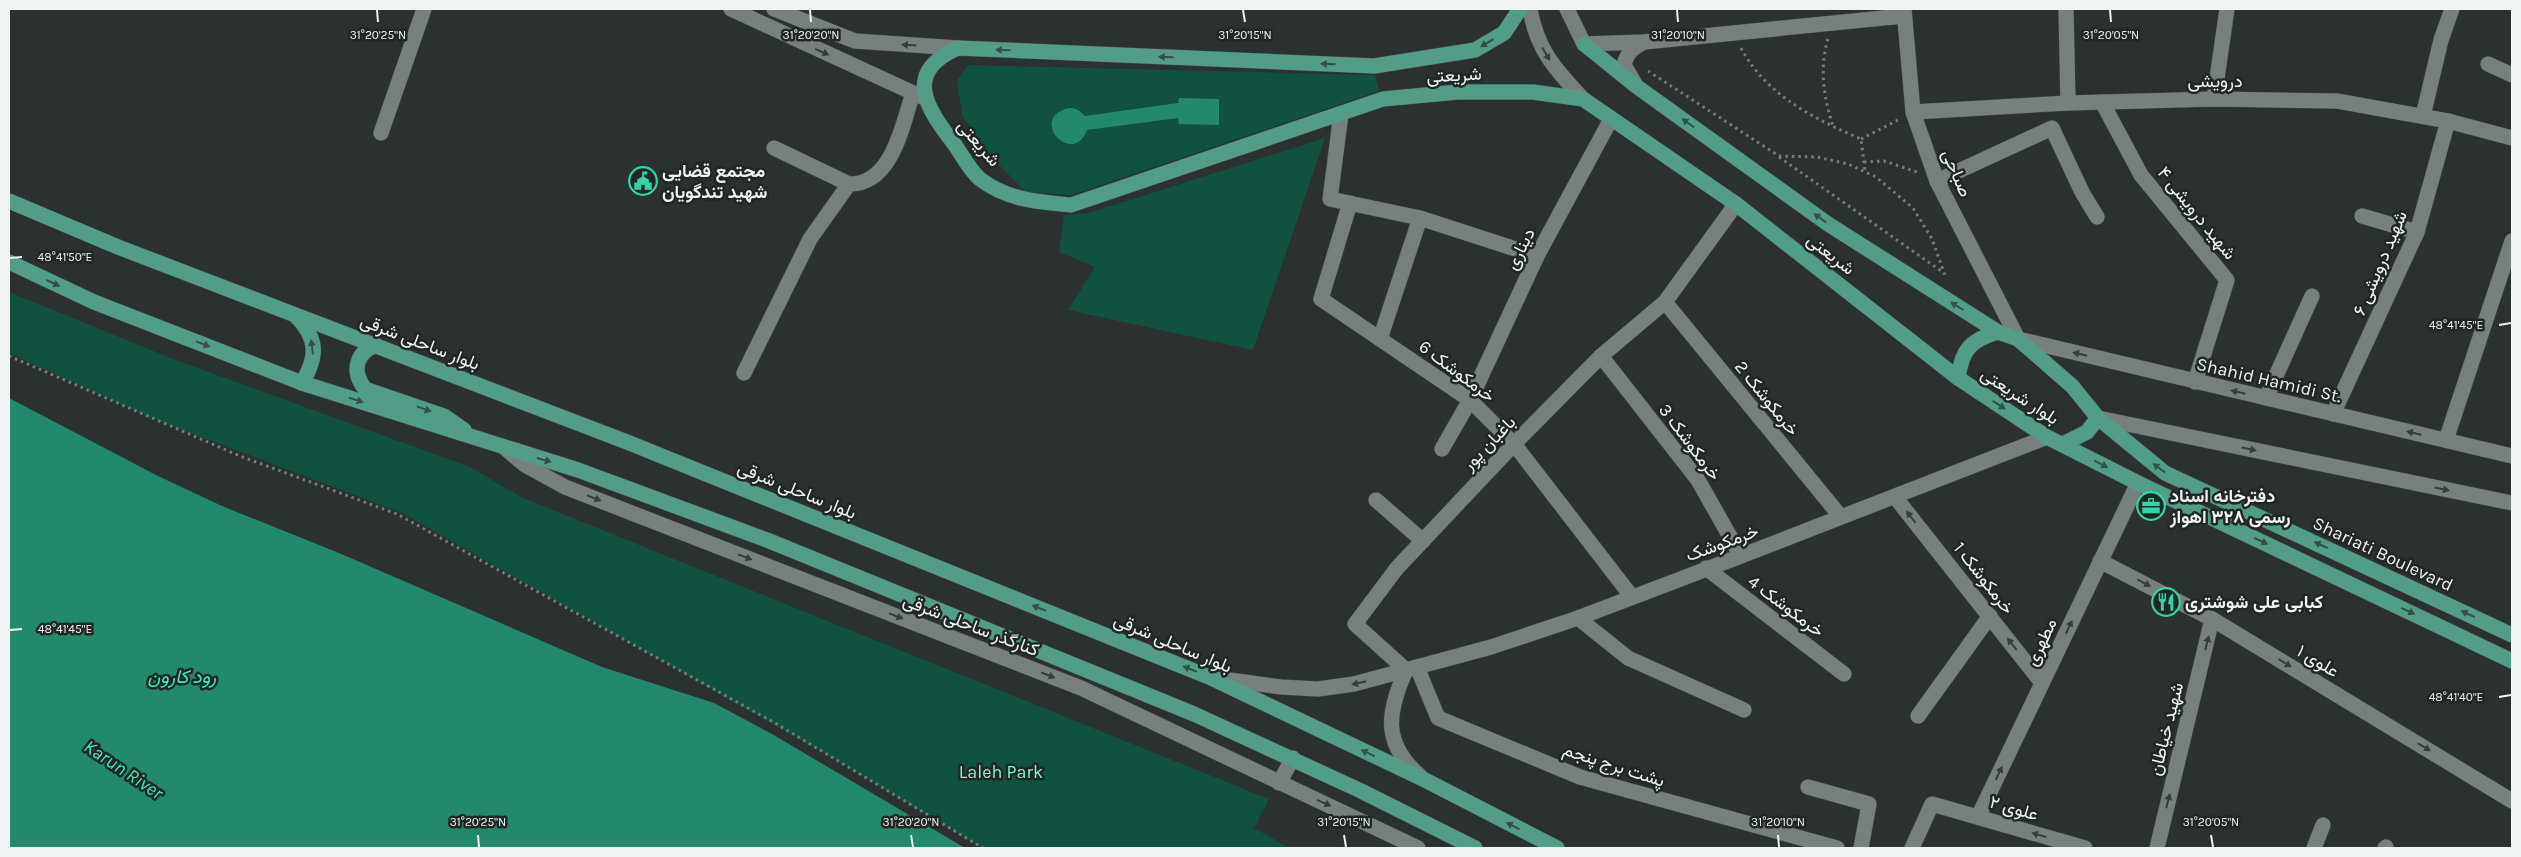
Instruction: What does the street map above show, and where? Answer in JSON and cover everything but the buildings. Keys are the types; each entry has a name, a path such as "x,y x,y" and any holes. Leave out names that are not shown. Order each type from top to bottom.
{"main road":[{"name":"شریعتی","path":"958,48 1374,66 1475,50 1504,33 1520,9"},
{"name":"شریعتی","path":"1584,44 1636,86 1828,224 1998,332"},
{"path":"919,96 931,66 942,54 958,48"},
{"name":"شریعتی","path":"919,96 980,178 1023,200 1070,205 1383,99 1458,92 1533,92 1583,99 1736,204 1958,378"},
{"name":"بلوار ساحلی شرقی","path":"9,201 118,247 645,449 1209,677 1425,780 1557,848"},
{"path":"9,262 94,302 302,383 506,449 578,470 767,540 1194,714 1293,758 1475,848"},
{"path":"294,314 308,328 314,347 312,366 302,383"},
{"path":"1958,378 1960,361 1968,347 1982,337 1998,332"},
{"name":"Shariati Boulevard","path":"1998,332 2018,339 2072,386 2098,418 2166,473 2512,635"},
{"path":"376,345 367,348 357,363 356,372 365,389 444,416 480,440"},
{"name":"بلوار شریعتی","path":"1958,378 2046,437 2063,444"},
{"path":"2063,444 2086,432 2098,418"},
{"path":"2063,444 2138,483 2512,661"}],"street":[{"path":"381,133 424,9"},
{"path":"731,9 919,96 896,145 881,169 872,178 861,184 849,184 774,148"},
{"name":"شریعتی","path":"774,9 855,41 958,48"},
{"path":"1530,9 1534,34 1555,70 1583,99"},
{"path":"1567,9 1584,44 1644,42 1733,32 1834,16 1903,12"},
{"path":"2066,9 2068,103"},
{"path":"2214,99 2227,9"},
{"path":"2423,116 2442,40 2452,9"},
{"name":"صباحی","path":"1903,12 1914,112 1937,181 2018,339"},
{"path":"1636,86 1624,65 1626,56 1632,48 1644,42"},
{"path":"2488,64 2512,75"},
{"name":"درویشی","path":"1914,112 2068,103 2214,99 2337,101 2448,121 2512,138"},
{"name":"شهید درویشی ۴","path":"2102,102 2141,175 2227,280 2195,382"},
{"path":"2050,104 2052,128 2097,217"},
{"path":"1341,114 1330,198 1420,218 1537,256"},
{"name":"دیناری","path":"1442,448 1470,400 1537,256 1611,119"},
{"name":"شهید درویشی ۶","path":"2333,414 2417,232 2448,121"},
{"path":"1937,181 2052,128"},
{"path":"744,373 810,239 849,184"},
{"name":"خرمکوشک 6","path":"1350,203 1321,299 1470,400 1514,444 1632,597"},
{"name":"باغبان پور","path":"1412,668 1355,624 1397,568 1514,444 1601,356 1665,302 1736,204"},
{"path":"2362,216 2417,232"},
{"path":"1380,339 1420,218"},
{"path":"2446,440 2512,241"},
{"path":"2266,398 2312,296"},
{"name":"خرمکوشک 2","path":"1665,302 1840,517"},
{"name":"Shahid Hamidi St.","path":"2018,339 2512,456"},
{"name":"خرمکوشک 3","path":"1601,356 1698,480 1741,556"},
{"path":"2098,418 2512,503"},
{"name":"خرمکوشک","path":"1209,677 1281,687 1318,689 1354,684 1491,647 1578,618 2046,437"},
{"name":"کنارگذر ساحلی شرقی","path":"506,449 525,465 565,487 1081,688 1418,848"},
{"name":"مطهری","path":"1978,817 2138,483"},
{"name":"خرمکوشک 1","path":"1895,497 2042,683"},
{"path":"1376,500 1423,541"},
{"name":"علوی ۱","path":"2100,561 2212,619 2512,801"},
{"name":"خرمکوشک 4","path":"1706,568 1844,674"},
{"path":"1918,716 1990,616"},
{"path":"1578,618 1628,658 1744,710"},
{"name":"شهید خیاطان","path":"2157,848 2212,619"},
{"path":"1412,668 1390,714 1393,740 1405,763 1425,780"},
{"name":"پشت برج پنجم","path":"1412,668 1438,718 1580,777 1837,848"},
{"path":"1279,783 1293,758"},
{"path":"1808,787 1869,804 1861,848"},
{"name":"علوی ۲","path":"1912,848 1932,804 2084,848"},
{"path":"2314,848 2323,825"}],"path":[{"path":"1834,16 1824,57 1823,85 1834,127"},
{"path":"1733,32 1745,54 1772,87 1791,104 1861,139"},
{"path":"1626,56 1779,156 1944,273"},
{"path":"1861,139 1914,112"},
{"path":"1861,139 1865,172"},
{"path":"1779,156 1817,157 1848,164 1876,177 1913,208 1932,239 1955,305"},
{"path":"1864,162 1895,164 1937,181"},
{"path":"9,356 240,456 397,514 775,723 983,848"}],"green space":[{"path":"968,65 1375,75 1379,91 1072,195 1026,192 988,154 962,115 957,80"},
{"path":"1325,138 1253,350 1068,310 1095,267 1059,252 1064,215 1089,213"},
{"name":"Laleh Park","path":"9,292 173,359 470,467 523,498 1269,799 1254,828 1290,848 981,848 834,759 402,513 151,418 9,353"}],"water":[{"path":"1179,98 1219,99 1219,125 1179,124 1178,118 1087,130 1081,140 1073,144 1065,143 1053,131 1052,123 1055,115 1068,108 1076,109 1085,116 1178,103"},
{"name":"رود کارون","path":"9,398 158,476 222,506 339,553 602,667 714,703 772,734 965,848 9,848"}],"place":[{"name":"مجتمع قضایی شهید تندگویان","path":"643,181"},
{"name":"دفترخانه اسناد رسمی ۳۲۸ اهواز","path":"2151,506"},
{"name":"کبابی علی شوشتری","path":"2166,602"}],"water label":[{"name":"Karun River","path":"124,769"}]}
